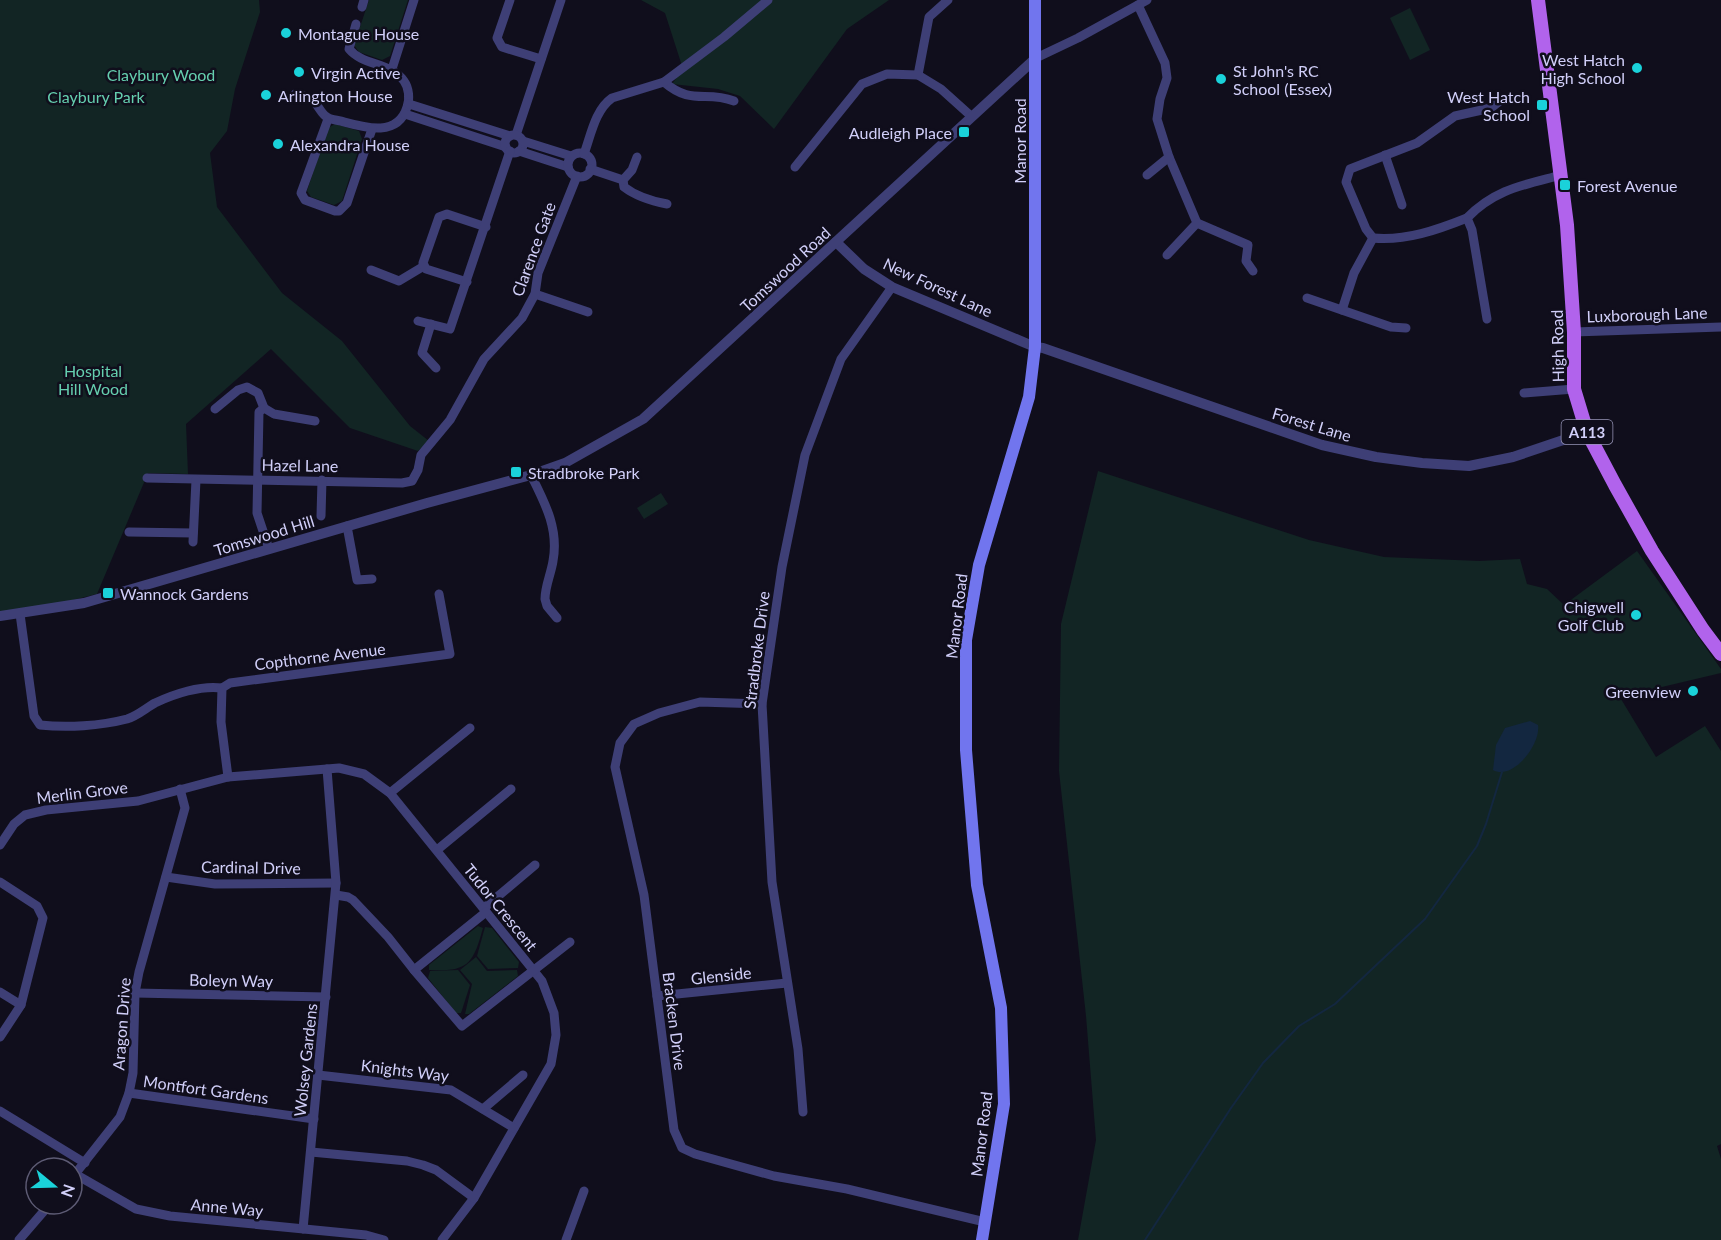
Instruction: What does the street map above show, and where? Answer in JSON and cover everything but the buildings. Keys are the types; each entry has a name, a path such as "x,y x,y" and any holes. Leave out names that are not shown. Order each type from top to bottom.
{"main road":[{"name":"Manor Road","path":"982,1240 1004,1104 1001,1008 977,885 966,750 966,640 979,564 1029,397 1035,347 1035,0"},
{"name":"High Road","path":"1538,0 1561,175 1574,332 1574,389 1587,432 1652,551 1721,654"}],"street":[{"path":"392,69 414,0"},
{"path":"510,0 497,38 499,43 502,47 541,59"},
{"path":"516,137 561,2 549,0"},
{"path":"584,154 600,108 606,102 612,98 664,82 724,38 768,0"},
{"path":"918,75 929,17 948,0"},
{"path":"1036,58 1148,0"},
{"path":"1138,5 1166,63 1167,78 1160,99 1157,119 1169,157 1197,224 1248,245 1246,261 1253,271"},
{"path":"295,94 312,99 328,118 372,129 392,125 405,114 409,104 404,81 392,69 353,55 349,49 356,24"},
{"name":"Tomswood Road","path":"533,474 565,463 643,419 970,116 1036,58"},
{"path":"795,167 862,84 887,74 918,75 941,89 970,116"},
{"path":"664,82 672,89 686,95 699,98 717,96 735,101"},
{"path":"1373,238 1366,229 1346,182 1350,169 1417,143 1455,116 1491,108 1500,101"},
{"path":"409,104 572,156"},
{"path":"405,114 568,167 577,176 584,176 590,169 590,160 584,154 578,153 572,156 568,167"},
{"path":"328,118 301,193 305,200 335,211 339,211 347,203 372,129"},
{"path":"417,321 450,329 512,150 523,145 516,137"},
{"path":"512,150 506,141 516,137"},
{"path":"1385,155 1402,205"},
{"path":"623,180 632,170 638,156"},
{"path":"1147,175 1169,157"},
{"path":"590,169 623,180"},
{"path":"1373,238 1428,233 1467,219 1477,208 1499,194 1561,175"},
{"name":"Clarence Gate","path":"428,445 450,420 484,359 522,318 535,294 538,273 577,176"},
{"path":"623,180 624,187 632,193 667,204"},
{"path":"424,266 423,263 439,217 447,214 486,227"},
{"path":"1467,219 1472,230 1487,319"},
{"path":"1167,255 1197,224"},
{"path":"1342,310 1354,273 1373,238"},
{"name":"New Forest Lane","path":"836,242 864,269 892,287 1035,347"},
{"path":"371,270 399,281 424,266"},
{"path":"424,266 467,282"},
{"name":"Stradbroke Drive","path":"803,1112 798,1049 772,882 762,704 782,567 805,455 841,359 892,287"},
{"path":"535,294 588,312"},
{"path":"1307,298 1391,327 1406,328"},
{"path":"431,324 422,353 436,368"},
{"name":"Luxborough Lane","path":"1574,332 1721,327"},
{"name":"Forest Lane","path":"1035,347 1322,445 1376,457 1422,464 1469,466 1513,458 1587,432"},
{"path":"215,409 238,390 247,387 258,393 261,410 257,513 269,549"},
{"path":"1524,393 1574,389"},
{"path":"261,410 285,417 315,421"},
{"name":"Hazel Lane","path":"147,478 412,481 418,470 421,455 428,445"},
{"path":"533,474 553,526 555,540 545,599 547,606 557,618"},
{"name":"Tomswood Hill","path":"0,616 84,603 533,474"},
{"path":"129,532 157,538 193,538 196,480"},
{"path":"321,516 322,480"},
{"path":"347,526 357,580 372,579"},
{"name":"Copthorne Avenue","path":"222,688 230,683 450,654 440,594"},
{"path":"20,614 34,716 40,725 96,723 130,718 173,695 222,688 221,722 228,777"},
{"name":"Bracken Drive","path":"762,704 700,702 659,713 634,724 620,744 615,767 644,895 674,1130 682,1148 695,1154 774,1176 847,1189 985,1222"},
{"path":"390,793 470,728"},
{"name":"Tudor Crescent","path":"180,789 228,777 339,768 364,774 390,793 542,981 554,1013 554,1049 551,1064 474,1198 442,1240"},
{"name":"Wolsey Gardens","path":"303,1229 336,895 327,770"},
{"name":"Merlin Grove","path":"0,845 14,824 25,814 138,801 180,789"},
{"name":"Aragon Drive","path":"85,1163 120,1117 129,1093 133,1073 135,993 185,808 180,789"},
{"path":"437,850 511,789"},
{"path":"414,970 535,865"},
{"name":"Cardinal Drive","path":"166,877 215,884 336,883"},
{"path":"0,882 37,906 43,918 21,1005 0,1037"},
{"path":"336,895 353,900 388,937 462,1026 570,942"},
{"name":"Glenside","path":"657,996 787,983"},
{"path":"0,992 21,1005"},
{"name":"Boleyn Way","path":"135,993 326,997"},
{"name":"Knights Way","path":"318,1075 440,1087 451,1090 514,1128"},
{"path":"483,1109 523,1075"},
{"name":"Montfort Gardens","path":"129,1093 314,1119"},
{"path":"0,1111 85,1163"},
{"path":"310,1152 407,1161 423,1165 435,1170 474,1198"},
{"name":"Anne Way","path":"84,1181 136,1209 170,1216 366,1235 384,1240"},
{"path":"566,1240 584,1191"},
{"path":"19,1240 40,1216"}],"green space":[{"name":"Claybury Park","path":"0,0 259,0 260,12 235,89 227,131 210,153 217,207 282,293 342,341 410,426 429,441 418,451 350,428 271,349 186,424 188,474 148,473 97,594 32,610 0,612"},
{"path":"369,0 408,0 390,56 382,60 359,52 354,45"},
{"path":"641,0 889,0 847,29 774,129 740,96 718,89 672,84 683,69 665,13"},
{"path":"1410,8 1430,50 1410,60 1390,18"},
{"path":"335,124 359,131 362,139 342,201 334,205 311,197 307,191 328,128"},
{"name":"Chigwell Golf Club","path":"1098,471 1309,540 1384,557 1479,561 1520,559 1527,584 1547,589 1564,605 1637,551 1721,669 1721,673 1645,691 1643,689 1621,699 1656,757 1705,726 1721,751 1721,1144 1717,1146 1721,1159 1721,1240 1078,1240 1096,1140 1086,1016 1059,771 1061,624"},
{"path":"661,493 668,504 644,519 637,508"},
{"path":"478,926 483,928 476,950 467,963 452,969 429,970 429,965"},
{"path":"485,927 492,928 519,962 518,968 488,969 477,956"},
{"path":"476,957 487,971 517,970 518,976 469,1014 465,1014 472,984 460,970"},
{"path":"458,970 470,985 461,1013 456,1013 428,978 430,971"}],"water":[{"path":"1530,721 1538,725 1538,733 1524,759 1509,770 1501,772 1493,770 1496,745 1505,728"}],"waterway":[{"path":"1145,1240 1263,1063 1299,1026 1335,1004 1425,919 1477,846 1502,772"}],"place":[{"name":"Montague House","path":"286,33"},
{"name":"West Hatch High School","path":"1637,68"},
{"name":"Virgin Active","path":"299,72"},
{"name":"St John's RC School (Essex)","path":"1221,79"},
{"name":"Arlington House","path":"266,95"},
{"name":"West Hatch School","path":"1542,105"},
{"name":"Audleigh Place","path":"964,132"},
{"name":"Alexandra House","path":"278,144"},
{"name":"Forest Avenue","path":"1565,185"},
{"name":"Stradbroke Park","path":"516,472"},
{"name":"Wannock Gardens","path":"108,593"},
{"name":"Chigwell Golf Club","path":"1636,615"},
{"name":"Greenview","path":"1693,691"}],"park label":[{"name":"Claybury Wood","path":"161,74"},
{"name":"Hospital Hill Wood","path":"93,379"}]}
